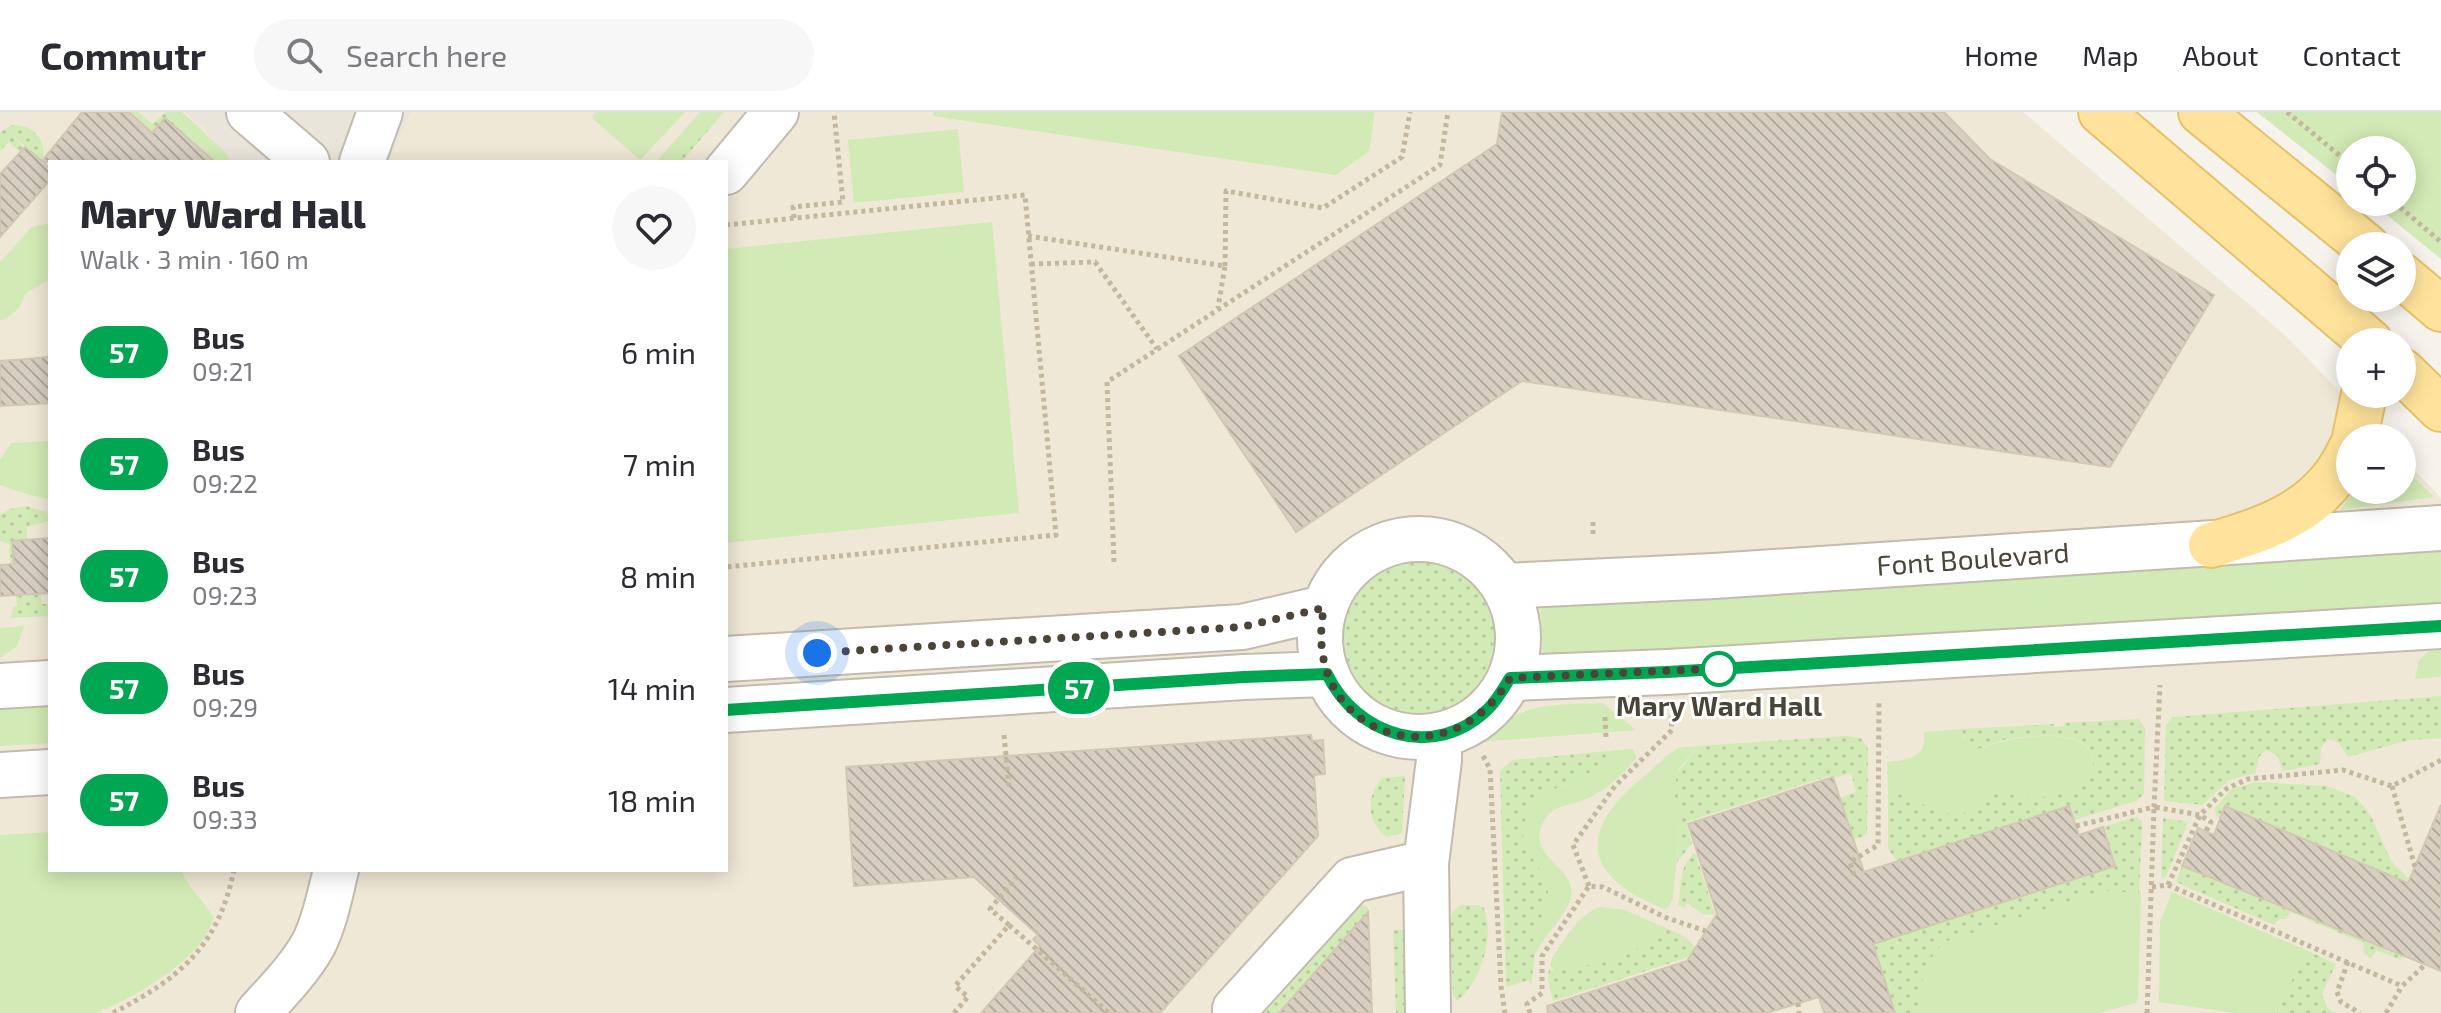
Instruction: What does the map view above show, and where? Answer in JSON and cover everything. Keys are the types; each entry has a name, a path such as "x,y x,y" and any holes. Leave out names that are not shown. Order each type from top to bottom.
{"main road":[{"path":"2101,112 2340,324"},
{"path":"2201,112 2349,232"},
{"path":"2416,288 2441,309"},
{"path":"2416,385 2441,409"},
{"path":"2211,545 2259,530 2302,509 2336,475"}],"street":[{"path":"363,160 380,112"},
{"path":"728,170 776,112"},
{"name":"Font Boulevard","path":"1504,586 1714,576 2441,528"},
{"path":"1420,538 1444,541 1468,551 1488,566 1504,586 1514,608 1518,631 1517,655 1510,678 1488,709 1473,720 1439,735 1405,736 1373,726 1345,704 1327,674 1320,653 1320,630 1324,608 1334,585 1350,565 1371,550 1394,541 1420,538"},
{"path":"728,659 1242,627 1324,608"},
{"path":"1510,678 1667,672 2441,626"},
{"path":"728,710 1327,674"},
{"path":"0,686 48,683"},
{"path":"1428,1013 1426,863 1439,760 1439,735"},
{"path":"0,775 48,772"},
{"path":"1235,1013 1235,1009 1352,880 1426,863"},
{"path":"258,1013 314,944 336,872"}],"path":[{"path":"794,218 793,207 843,202 834,112"},
{"path":"1218,309 1225,266 1226,191 1323,208 1402,157 1410,112"},
{"path":"1114,562 1107,382 1440,165 1448,112"},
{"path":"2287,112 2336,152"},
{"path":"728,225 1025,195 1056,535 728,567"},
{"path":"2410,216 2441,242"},
{"path":"1028,236 1225,266"},
{"path":"1031,264 1095,262 1157,349"},
{"path":"2147,1013 2162,643"},
{"path":"1854,875 1850,862 1878,845 1879,659"},
{"path":"1589,886 1573,845 1615,786 1672,730 1667,672"},
{"path":"1003,722 1009,786"},
{"path":"1481,752 1490,769 1505,1013"},
{"path":"2168,885 2200,815 2226,789 2248,779 2343,770 2392,786 2441,760"},
{"path":"2392,786 2415,867"},
{"path":"2076,826 2154,807 2200,815 2211,822 2206,831"},
{"path":"113,1013 161,987 190,963 225,905 233,872"},
{"path":"1016,878 990,909 1109,1013"},
{"path":"2152,887 2168,885 2402,986"},
{"path":"1589,886 1603,887 1667,918 1706,931"},
{"path":"1530,1013 1527,1004 1542,993 1542,956 1589,886"},
{"path":"954,1013 968,997 955,986 1009,925"},
{"path":"2348,962 2337,992 2341,1002 2360,1013"},
{"path":"2386,1013 2402,986 2425,965"},
{"path":"1798,1003 1799,1013"}],"shaded area":[{"path":"0,112 185,112 205,129 221,154 48,160 48,872 728,872 728,160 390,160 411,112 2023,112 2286,336 2336,388 2336,408 2355,408 2371,424 2336,424 2336,504 2416,504 2416,472 2441,498 2441,1013 0,1013"},
{"path":"185,112 411,112 390,160 220,160 205,129"}],"green space":[{"path":"129,112 138,112 152,124 166,112 207,147 196,160 191,160 152,133"},
{"path":"166,112 182,112 230,160 196,160 207,147"},
{"path":"595,112 685,112 640,160 592,118"},
{"path":"700,112 714,112 672,160 658,160"},
{"path":"714,112 724,112 683,160 672,160"},
{"path":"933,112 1375,112 1369,151 1336,175 933,116"},
{"path":"2257,112 2441,112 2441,259 2416,239 2416,232 2408,232 2388,216 2416,216 2416,136 2336,136 2336,175"},
{"path":"12,125 26,127 37,134 42,146 42,160 13,136 24,148 20,152 9,142 0,151 0,132"},
{"path":"958,129 964,192 854,203 848,140"},
{"path":"992,222 1019,513 728,543 728,249"},
{"path":"48,223 48,280 26,293 16,310 0,321 0,262 32,227"},
{"path":"48,441 48,499 0,485 0,460 11,443"},
{"path":"2416,480 2434,497 2416,499"},
{"path":"2344,504 2383,504 2340,510"},
{"path":"26,506 47,512 48,521 27,527 27,540 13,541 14,563 10,564 9,544 0,541 0,515"},
{"path":"2441,547 2441,602 1549,656 1543,652 1540,605"},
{"path":"1419,560 1448,566 1473,583 1490,608 1496,637 1490,666 1473,691 1448,708 1419,714 1390,708 1365,691 1348,666 1342,637 1348,608 1365,583 1390,566"},
{"path":"41,594 42,604 48,604 48,616 11,618 13,607 17,606 16,596"},
{"path":"24,626 17,646 0,658 0,628"},
{"path":"2441,647 2441,677 2415,679 2419,660 2433,648"},
{"path":"2441,696 2441,738 2409,740 2348,757 2339,743 2328,739 2321,748 2320,764 2283,771 2277,755 2266,750 2259,757 2255,773 2229,780 2203,805 2164,801 2166,725 2173,717"},
{"path":"48,701 48,743 0,746 0,704"},
{"path":"1603,703 1636,730 1477,742 1508,719 1535,708"},
{"path":"2139,719 2145,728 2144,794 2136,801 2074,820 2069,807 1897,861 1888,849 1888,792 1939,811 1958,814 1968,811 1992,792 2035,797 2071,791 2082,785 2091,772 2091,753 2084,744 2072,739 2025,737 1977,749 1968,744 1961,729 2054,724 2054,727 2064,726 2064,723"},
{"path":"1961,729 1964,738 1983,748 2031,737 2070,739 2084,745 2092,755 2092,771 2080,788 2071,791 2035,797 1999,792 1969,811 1957,814 1939,811 1888,792 1887,762 1915,756 1923,747 1924,732"},
{"path":"1846,736 1861,738 1868,749 1867,834 1854,840 1840,798 1856,792 1851,773 1834,778 1832,775 1686,822 1692,843 1677,862 1680,825 1674,790 1677,774 1698,746"},
{"path":"1698,746 1678,770 1674,790 1680,825 1673,898 1666,911 1667,908 1630,892 1610,875 1601,861 1598,846 1600,832 1616,804 1664,758 1679,748"},
{"path":"1633,749 1636,757 1613,782 1591,797 1556,809 1543,823 1539,835 1541,845 1567,877 1571,897 1535,955 1530,950 1548,891 1546,881 1526,848 1523,829 1526,818 1544,796 1592,771 1609,751"},
{"path":"1609,751 1593,771 1544,796 1526,818 1523,829 1526,848 1546,881 1548,896 1530,949 1535,955 1531,985 1529,980 1506,987 1500,771 1512,760"},
{"path":"1405,776 1402,833 1386,837 1372,816 1373,793 1382,778"},
{"path":"2255,782 2327,786 2355,797 2370,814 2391,861 2409,879 2408,883 2226,806 2220,819 2216,816 2215,809 2230,790"},
{"path":"2136,817 2142,821 2139,893 2095,893 1947,941 1928,964 1922,983 1922,1013 1895,1013 1873,944 2114,867 2103,827"},
{"path":"2163,818 2188,822 2163,879 2161,876"},
{"path":"48,832 48,872 182,872 214,917 205,937 181,962 154,983 110,1007 96,1013 0,1013 0,835"},
{"path":"1695,852 1715,915 1703,914 1687,903 1684,908 1678,905 1683,870"},
{"path":"2182,866 2403,957 2401,960 2376,950 2371,959 2364,953 2363,943 2290,912 2286,919 2279,919 2274,925 2176,882"},
{"path":"2141,889 2136,1003 2098,1013 1922,1013 1922,983 1928,964 1947,941 2095,893 2139,893"},
{"path":"2172,892 2306,950 2277,1013 2236,1013 2159,1002 2160,922"},
{"path":"1361,904 1368,908 1368,912 1279,1013 1265,1013"},
{"path":"1461,905 1484,908 1488,932 1479,971 1457,1001 1453,995 1450,923 1452,912"},
{"path":"1600,907 1625,910 1661,926 1639,948 1626,955 1597,964 1550,966 1572,928"},
{"path":"1661,926 1688,940 1698,954 1553,1001 1548,980 1549,968 1554,970 1550,966 1597,964 1626,955 1639,948"},
{"path":"1393,930 1412,930 1415,1013 1396,1013"},
{"path":"2306,950 2336,964 2322,994 2328,1009 2337,1013 2277,1013"}],"building":[{"path":"82,112 129,112 152,133 165,118 213,160 48,160 43,162 48,166 48,182 0,237 0,174 25,147 42,161"},
{"path":"1502,112 1944,112 1990,159 2214,295 2110,467 1522,381 1296,532 1179,356 1497,144"},
{"path":"48,357 48,403 0,406 0,361"},
{"path":"48,538 48,593 0,596 0,565 14,564 12,541"},
{"path":"1311,735 1312,741 1323,740 1325,774 1314,775 1318,836 1160,1013 981,1013 1040,946 1033,939 1038,935 974,877 854,886 846,767"},
{"name":"Mary Ward Hall","path":"1833,777 1864,872 2069,806 2079,835 2103,827 2115,866 1873,944 1895,1013 1824,1013 1819,997 1766,1013 1548,1013 1547,1006 1687,961 1717,914 1688,824"},
{"path":"2441,805 2441,971 2182,866 2198,828 2214,835 2225,806 2408,883"},
{"path":"1368,912 1372,1013 1279,1013 1325,961"}],"bus line":[{"name":"57","path":"728,710 1327,674 1345,704 1373,726 1405,736 1422,737 1439,735 1473,720 1488,709 1510,678 1667,672 2441,626"}],"place":[{"name":"Mary Ward Hall","path":"1719,669"}],"route":[{"path":"817,653 1242,627 1324,608 1320,653 1334,690 1345,704 1373,726 1405,736 1422,737 1439,735 1473,720 1488,709 1510,678 1727,668 1719,669"}]}
